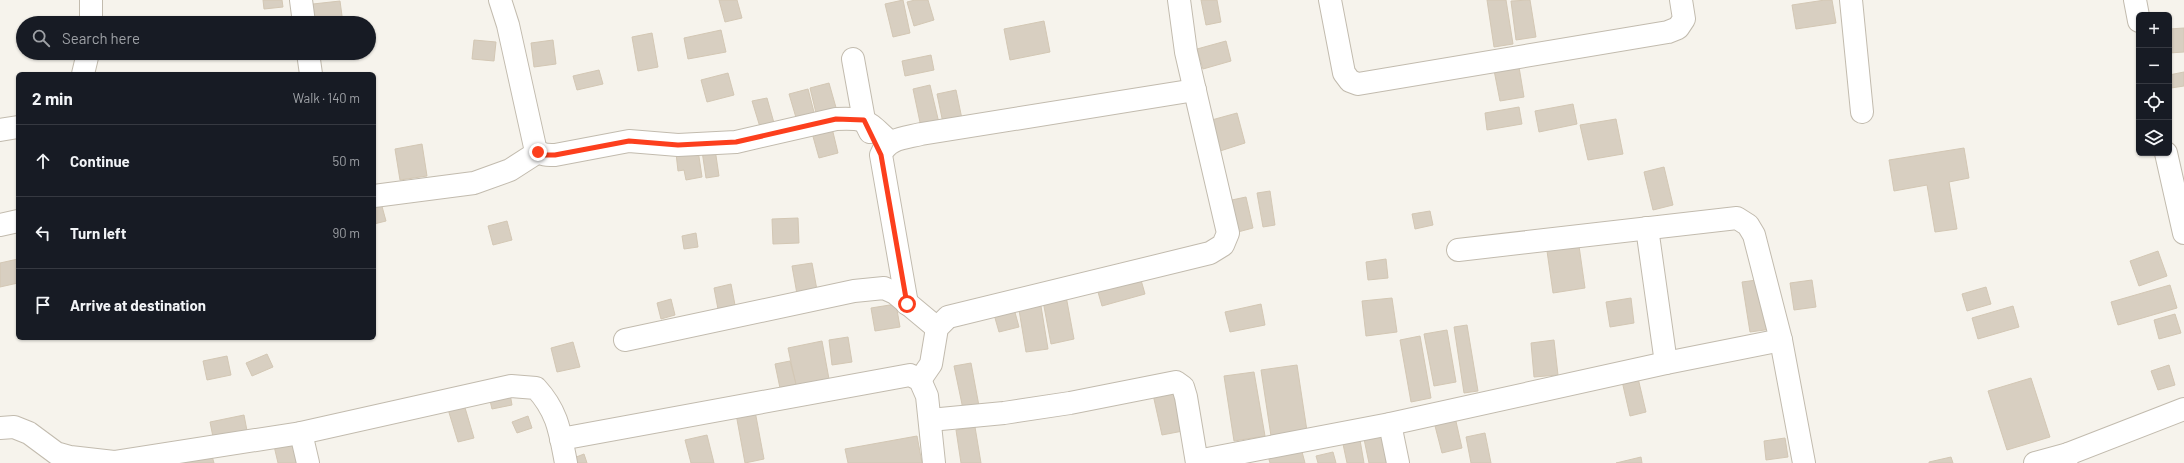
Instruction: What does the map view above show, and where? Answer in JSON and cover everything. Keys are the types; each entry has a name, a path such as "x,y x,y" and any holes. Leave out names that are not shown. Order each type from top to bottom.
{"street":[{"path":"91,0 91,16"},
{"path":"301,0 303,16"},
{"path":"500,0 508,25 535,147 538,152 544,155 555,155 629,141 678,145 736,142 836,119 864,120"},
{"path":"920,380 931,364 937,328 948,317 1210,253 1223,245 1228,233 1186,52 1179,0"},
{"path":"1330,0 1344,73 1350,81 1358,84 1668,32 1678,28 1684,19 1681,0"},
{"path":"1851,0 1862,112"},
{"path":"2135,0 2137,12"},
{"path":"853,59 864,120 885,148 907,304"},
{"path":"83,72 86,60"},
{"path":"309,60 311,72"},
{"path":"885,148 921,134 1195,90"},
{"path":"0,130 16,127"},
{"path":"376,196 474,183 510,170 538,152"},
{"path":"2167,156 2184,233"},
{"path":"1458,250 1737,218 1748,224 1754,234 1781,340 1804,463"},
{"path":"0,225 16,221"},
{"path":"1647,228 1666,363"},
{"path":"625,340 854,291 884,288 895,293 937,328"},
{"path":"930,420 1070,403 1176,382 1183,387 1186,397 1197,462 1390,424 1666,363 1781,340"},
{"path":"561,439 910,375 920,380 927,396 934,463"},
{"path":"0,428 14,427 29,433 56,453 70,457 114,463 301,433 511,386 536,388 548,401 557,418 566,463"},
{"path":"2035,463 2067,459 2184,409"},
{"path":"1390,424 1398,463"},
{"path":"301,433 308,463"}],"building":[{"path":"263,0 282,0 283,7 264,9"},
{"path":"719,0 737,0 742,18 725,22"},
{"path":"903,0 910,33 893,37 885,4"},
{"path":"915,0 928,0 934,20 914,26 907,2"},
{"path":"1201,0 1217,0 1221,22 1206,25"},
{"path":"1487,0 1506,0 1513,44 1494,47"},
{"path":"1530,0 1536,37 1516,40 1511,1"},
{"path":"1832,0 1836,23 1796,29 1792,5"},
{"path":"340,1 342,16 314,16 313,4"},
{"path":"1044,21 1050,52 1010,60 1004,29"},
{"path":"2184,28 2184,52 2172,53 2172,29"},
{"path":"721,30 726,52 688,59 684,38"},
{"path":"652,33 658,67 638,71 632,37"},
{"path":"474,40 496,42 494,61 472,59"},
{"path":"553,40 556,64 534,67 531,43"},
{"path":"1226,41 1231,61 1203,69 1197,49"},
{"path":"931,55 934,70 905,76 902,61"},
{"path":"1518,61 1524,97 1500,101 1493,65"},
{"path":"599,70 603,84 577,90 573,76"},
{"path":"2184,72 2184,86 2172,88 2172,74"},
{"path":"728,73 734,95 707,102 701,80"},
{"path":"829,83 837,111 817,117 810,88"},
{"path":"930,85 939,123 921,127 913,89"},
{"path":"808,89 815,116 797,121 789,94"},
{"path":"956,90 962,119 943,123 937,94"},
{"path":"767,98 774,123 760,127 752,101"},
{"path":"1573,104 1577,124 1539,132 1535,111"},
{"path":"1519,107 1522,124 1487,130 1485,113"},
{"path":"1237,113 1245,143 1217,152 1208,121"},
{"path":"1616,119 1623,154 1588,160 1580,125"},
{"path":"832,128 838,153 819,158 812,133"},
{"path":"422,144 427,176 400,180 395,149"},
{"path":"1964,148 1969,178 1949,182 1957,229 1935,232 1927,185 1894,191 1889,160"},
{"path":"715,149 719,176 706,178 702,151"},
{"path":"698,150 702,177 686,180 684,170 678,171 676,153"},
{"path":"1664,167 1673,205 1653,210 1644,172"},
{"path":"1270,191 1275,225 1263,227 1257,193"},
{"path":"1246,197 1253,228 1234,233 1227,201"},
{"path":"380,199 386,221 376,224 376,200"},
{"path":"1430,211 1433,225 1415,229 1412,214"},
{"path":"798,218 799,243 773,244 772,219"},
{"path":"507,221 512,240 493,245 488,226"},
{"path":"696,233 698,247 684,249 682,236"},
{"path":"1579,246 1585,288 1553,293 1547,251"},
{"path":"2158,251 2167,276 2139,286 2130,261"},
{"path":"16,259 16,283 0,287 0,263"},
{"path":"1386,259 1388,278 1368,280 1366,262"},
{"path":"812,263 817,290 797,294 792,266"},
{"path":"1139,273 1145,294 1102,306 1096,285"},
{"path":"1764,279 1772,329 1750,332 1742,282"},
{"path":"1812,280 1816,307 1794,310 1790,283"},
{"path":"731,284 735,305 718,309 714,288"},
{"path":"2170,285 2177,308 2118,325 2111,302"},
{"path":"1986,287 1991,304 1967,311 1962,294"},
{"path":"1066,296 1074,339 1051,344 1043,301"},
{"path":"1392,298 1397,332 1366,336 1362,301"},
{"path":"1631,298 1634,323 1610,327 1606,302"},
{"path":"671,299 675,315 661,319 657,303"},
{"path":"1040,300 1048,349 1026,352 1018,304"},
{"path":"896,304 900,327 875,331 871,308"},
{"path":"1261,304 1265,325 1230,332 1225,312"},
{"path":"1013,305 1019,327 999,332 993,311"},
{"path":"2013,306 2019,327 1978,339 1972,318"},
{"path":"2175,314 2181,333 2159,339 2154,320"},
{"path":"1467,325 1478,391 1464,393 1454,327"},
{"path":"1447,330 1456,382 1434,386 1424,334"},
{"path":"1420,336 1431,398 1411,402 1400,340"},
{"path":"848,337 852,362 832,365 829,340"},
{"path":"1554,340 1558,375 1534,377 1531,343"},
{"path":"822,341 829,379 796,386 788,348"},
{"path":"573,342 580,367 557,372 551,348"},
{"path":"267,354 273,367 252,376 246,363"},
{"path":"227,356 231,375 207,380 203,361"},
{"path":"790,361 796,384 780,388 775,364"},
{"path":"971,363 979,406 963,409 954,366"},
{"path":"1297,365 1307,431 1271,436 1261,370"},
{"path":"2169,365 2175,385 2158,390 2151,371"},
{"path":"1254,372 1265,436 1234,441 1224,376"},
{"path":"1638,378 1646,412 1630,416 1622,381"},
{"path":"2031,378 2050,437 2007,450 1988,391"},
{"path":"1173,386 1183,431 1162,435 1152,390"},
{"path":"509,388 512,405 492,409 488,392"},
{"path":"463,401 474,438 458,442 447,406"},
{"path":"755,411 764,459 745,463 736,414"},
{"path":"244,415 248,436 214,442 210,422"},
{"path":"528,416 532,428 517,433 512,422"},
{"path":"1455,417 1462,448 1442,453 1434,422"},
{"path":"975,427 981,463 961,463 956,430"},
{"path":"1485,433 1491,463 1471,463 1466,437"},
{"path":"707,435 714,463 691,463 685,440"},
{"path":"1381,435 1387,463 1369,463 1364,439"},
{"path":"917,436 922,463 848,463 845,449"},
{"path":"1785,438 1788,457 1766,460 1764,441"},
{"path":"297,440 304,463 278,463 274,446"},
{"path":"1360,440 1364,463 1347,463 1343,444"},
{"path":"1301,448 1305,463 1270,463 1268,456"},
{"path":"1333,452 1336,463 1318,463 1316,456"},
{"path":"584,454 587,463 572,463 571,459"},
{"path":"212,456 214,463 180,463"},
{"path":"1641,457 1642,463 1616,463"},
{"path":"1951,457 1953,463 1929,463 1929,462"}],"route":[{"path":"538,152 544,155 555,155 629,141 650,141 678,145 736,142 836,119 851,118 864,120 881,155 907,304"}]}
